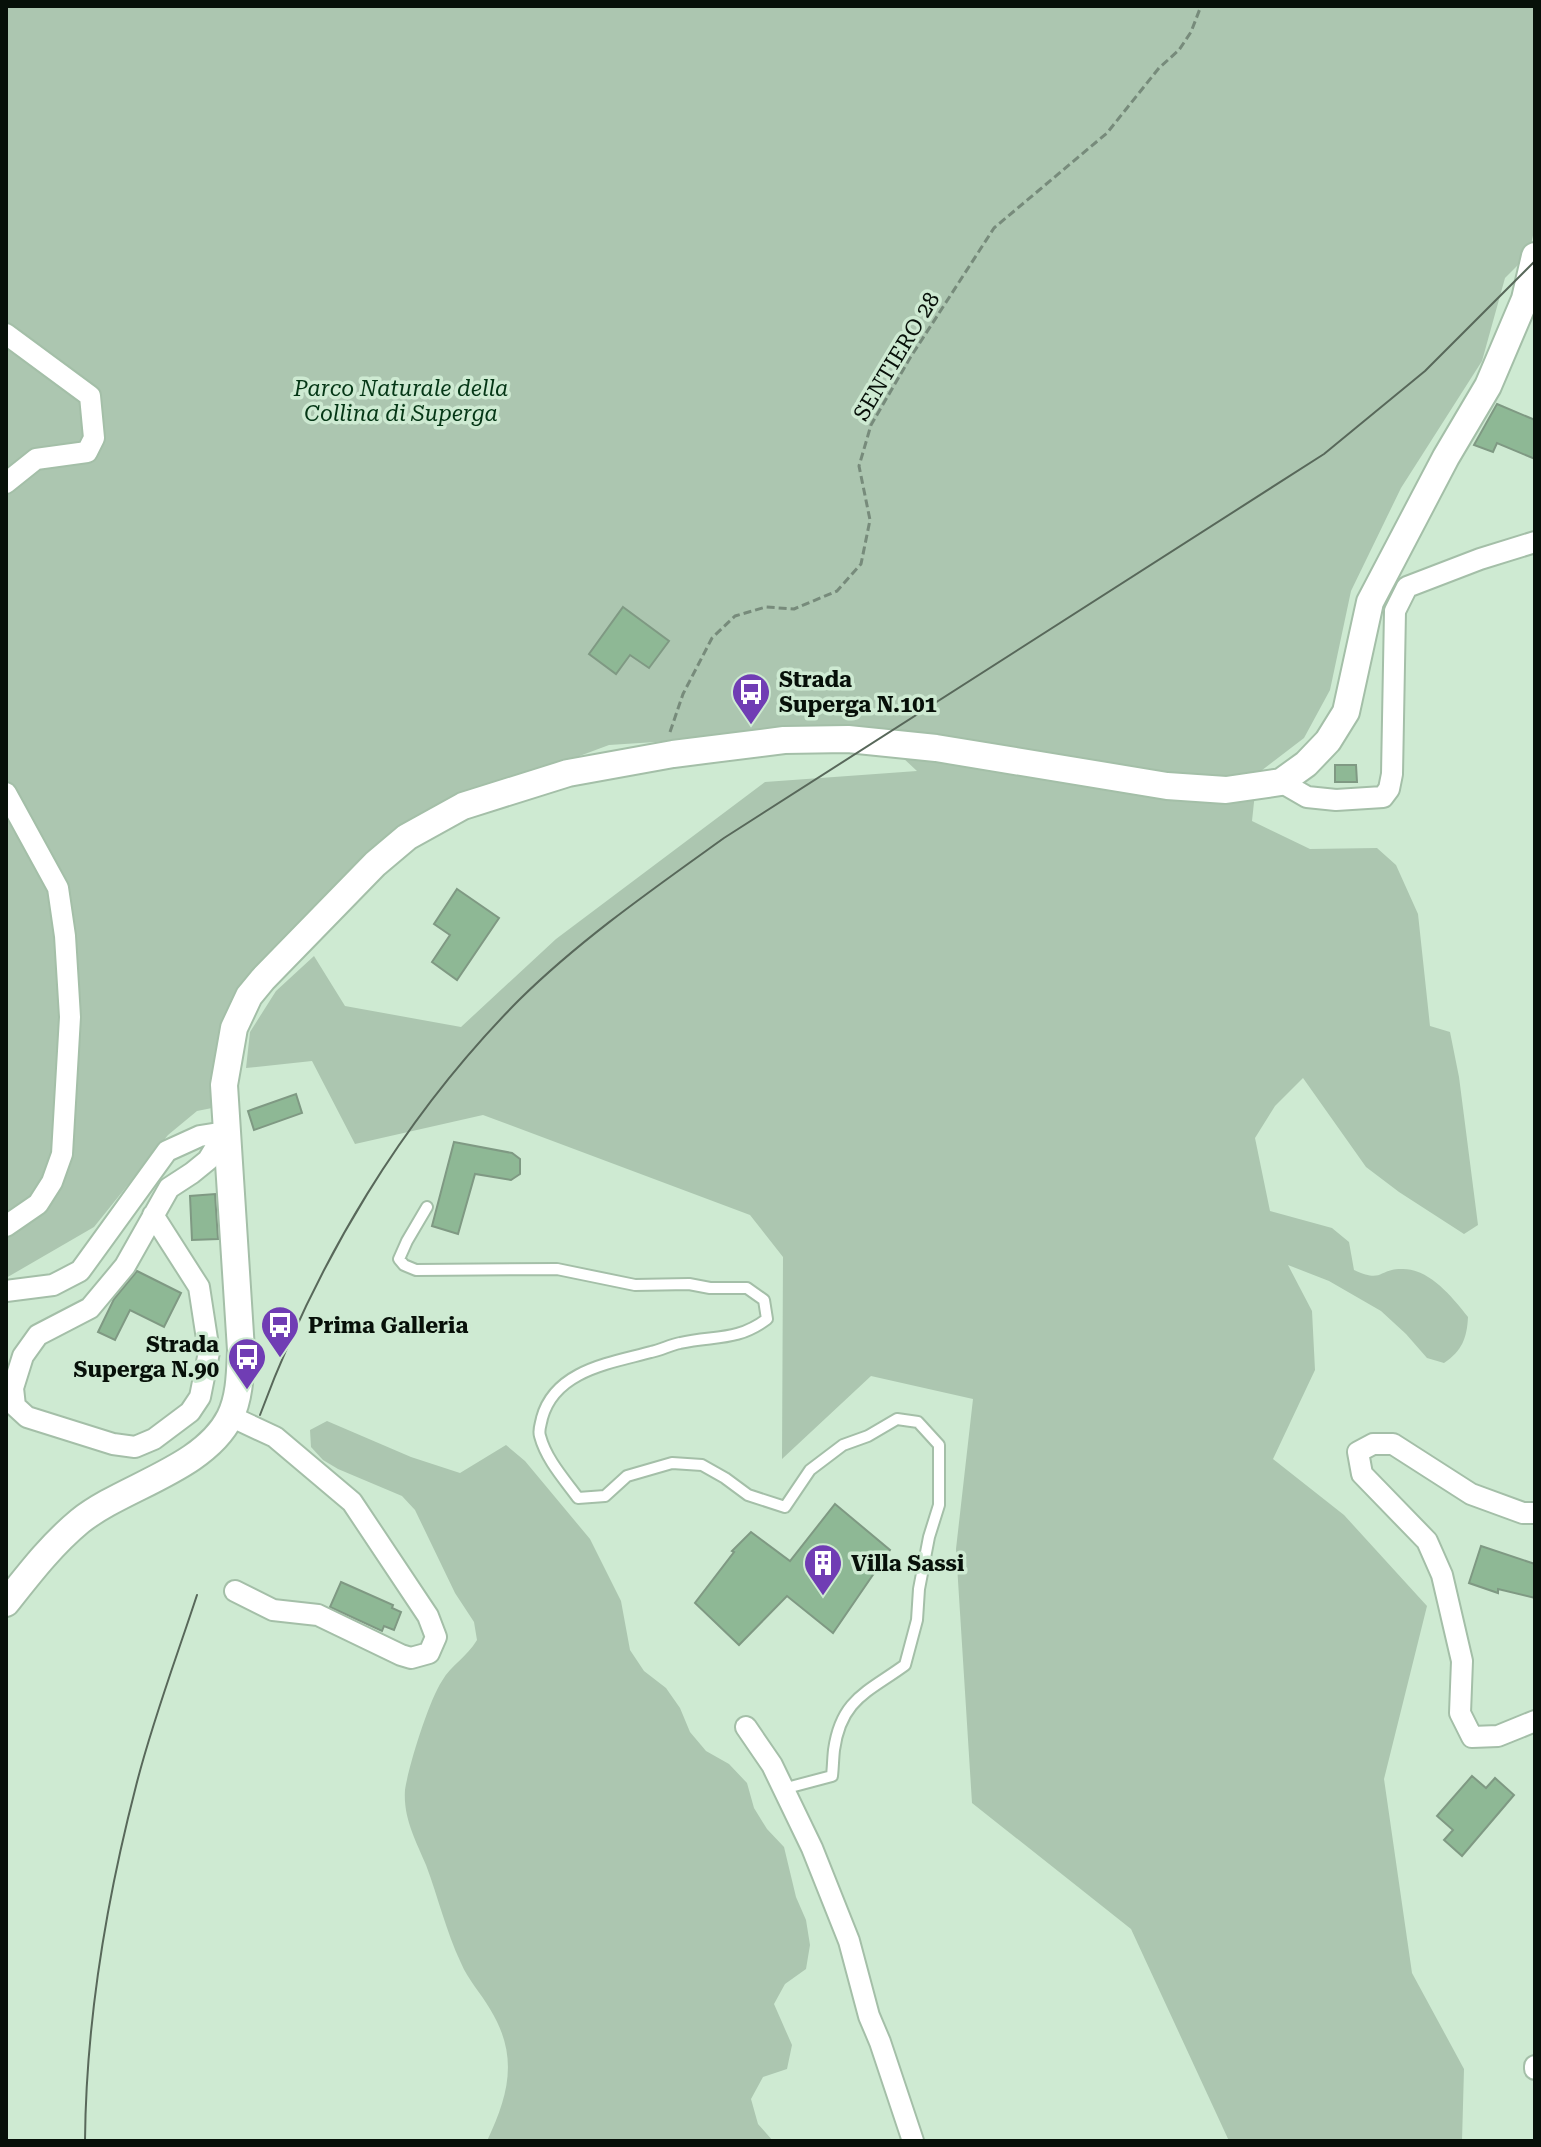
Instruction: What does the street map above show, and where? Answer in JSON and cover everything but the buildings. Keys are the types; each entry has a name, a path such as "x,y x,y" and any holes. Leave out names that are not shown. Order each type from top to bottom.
{"street":[{"path":"6,1603 38,1561 80,1521 201,1450 220,1433 230,1416 240,1374 241,1350 225,1132 225,1071 234,1028 249,996 365,874 396,846 423,826 463,806 568,773 673,754 784,740 848,739 936,748 1167,786 1226,790 1281,782 1306,764 1328,741 1346,712 1370,602 1446,457 1495,372 1525,299 1535,256"},
{"path":"6,334 90,396 94,438 87,452 36,459 6,483"},
{"path":"1281,782 1307,797 1336,800 1383,797 1389,789 1392,774 1395,611 1407,587 1535,542"},
{"path":"6,793 58,888 65,936 70,1017 62,1154 52,1182 38,1204 6,1226"},
{"path":"153,1215 199,1287 209,1352 200,1397 190,1412 172,1427 135,1447 113,1444 27,1417 15,1406 13,1388 23,1356 38,1335 90,1308 125,1266 153,1215 169,1188 208,1160 225,1132"},
{"path":"6,1291 53,1285 80,1271 167,1151 200,1136 225,1132"},
{"path":"230,1416 275,1437 352,1502 428,1616 436,1637 429,1653 411,1658 318,1615 273,1610 235,1591"},
{"path":"1535,1513 1523,1513 1471,1494 1393,1444 1373,1444 1358,1452 1362,1474 1427,1541 1442,1575 1462,1661 1460,1713 1472,1737 1498,1736 1535,1721"},
{"path":"746,1727 772,1765 812,1848 849,1941 869,2016 913,2141"}],"lane":[{"path":"427,1207 399,1259 416,1270 557,1269 635,1285 689,1284 710,1288 747,1288 764,1300 767,1319 750,1331 724,1338 682,1342 612,1361 584,1371 557,1391 544,1412 538,1433 552,1462 578,1498 605,1496 627,1476 672,1463 702,1465 748,1495 785,1507 810,1470 843,1445 868,1436 897,1419 918,1422 939,1445 939,1505 929,1537 919,1589 917,1620 905,1665 865,1690 850,1704 833,1751 832,1776 795,1783 783,1789"}],"path":[{"name":"SENTIERO 28","path":"673,754 669,736 683,694 712,638 735,616 766,607 794,609 837,591 861,564 870,520 859,466 871,425 910,358 994,228 1107,133 1159,68 1179,50 1191,32 1201,6"}],"green space":[{"name":"Parco Naturale della Collina di Superga","path":"6,6 1535,6 1535,226 1529,254 1505,278 1482,361 1401,488 1351,591 1330,690 1304,738 1257,774 1252,821 1310,849 1377,848 1396,865 1418,914 1430,1026 1450,1032 1459,1077 1478,1225 1464,1234 1366,1167 1303,1078 1275,1106 1255,1138 1270,1211 1332,1228 1349,1242 1354,1270 1371,1276 1395,1269 1422,1274 1440,1286 1468,1317 1462,1343 1444,1363 1427,1358 1381,1311 1329,1281 1288,1265 1312,1311 1315,1370 1273,1459 1344,1515 1427,1606 1384,1779 1412,1973 1464,2069 1462,2141 1229,2141 1131,1929 972,1803 956,1549 973,1399 871,1376 782,1459 783,1257 750,1215 483,1115 355,1144 312,1061 246,1068 250,1032 276,991 314,956 345,1006 461,1027 556,939 765,782 917,771 871,728 609,745 475,795 247,978 212,1108 197,1111 168,1135 94,1227 6,1278"},
{"path":"327,1421 411,1457 460,1473 506,1445 525,1461 590,1539 621,1601 630,1650 644,1671 666,1688 680,1708 690,1732 706,1751 729,1764 747,1783 754,1808 767,1829 784,1847 796,1897 806,1920 810,1945 806,1969 785,1984 774,2004 792,2045 787,2069 763,2077 751,2099 758,2124 773,2141 487,2141 501,2107 508,2075 505,2043 490,2009 467,1975 456,1951 411,1829 405,1800 410,1766 431,1703 446,1675 477,1640 474,1622 455,1593 415,1510 402,1496 338,1469 323,1460 311,1447 310,1430"}],"tram line":[{"path":"260,1415 308,1302 336,1247 401,1142 477,1045 519,1000 567,956 724,838 1324,454 1425,371 1535,261"},
{"path":"85,2141 94,2007 116,1874 149,1738 197,1595"}],"place":[{"name":"Strada Superga N.101","path":"751,726"},
{"name":"Prima Galleria","path":"280,1359"},
{"name":"Strada Superga N.90","path":"247,1391"},
{"name":"Villa Sassi","path":"823,1597"}]}
